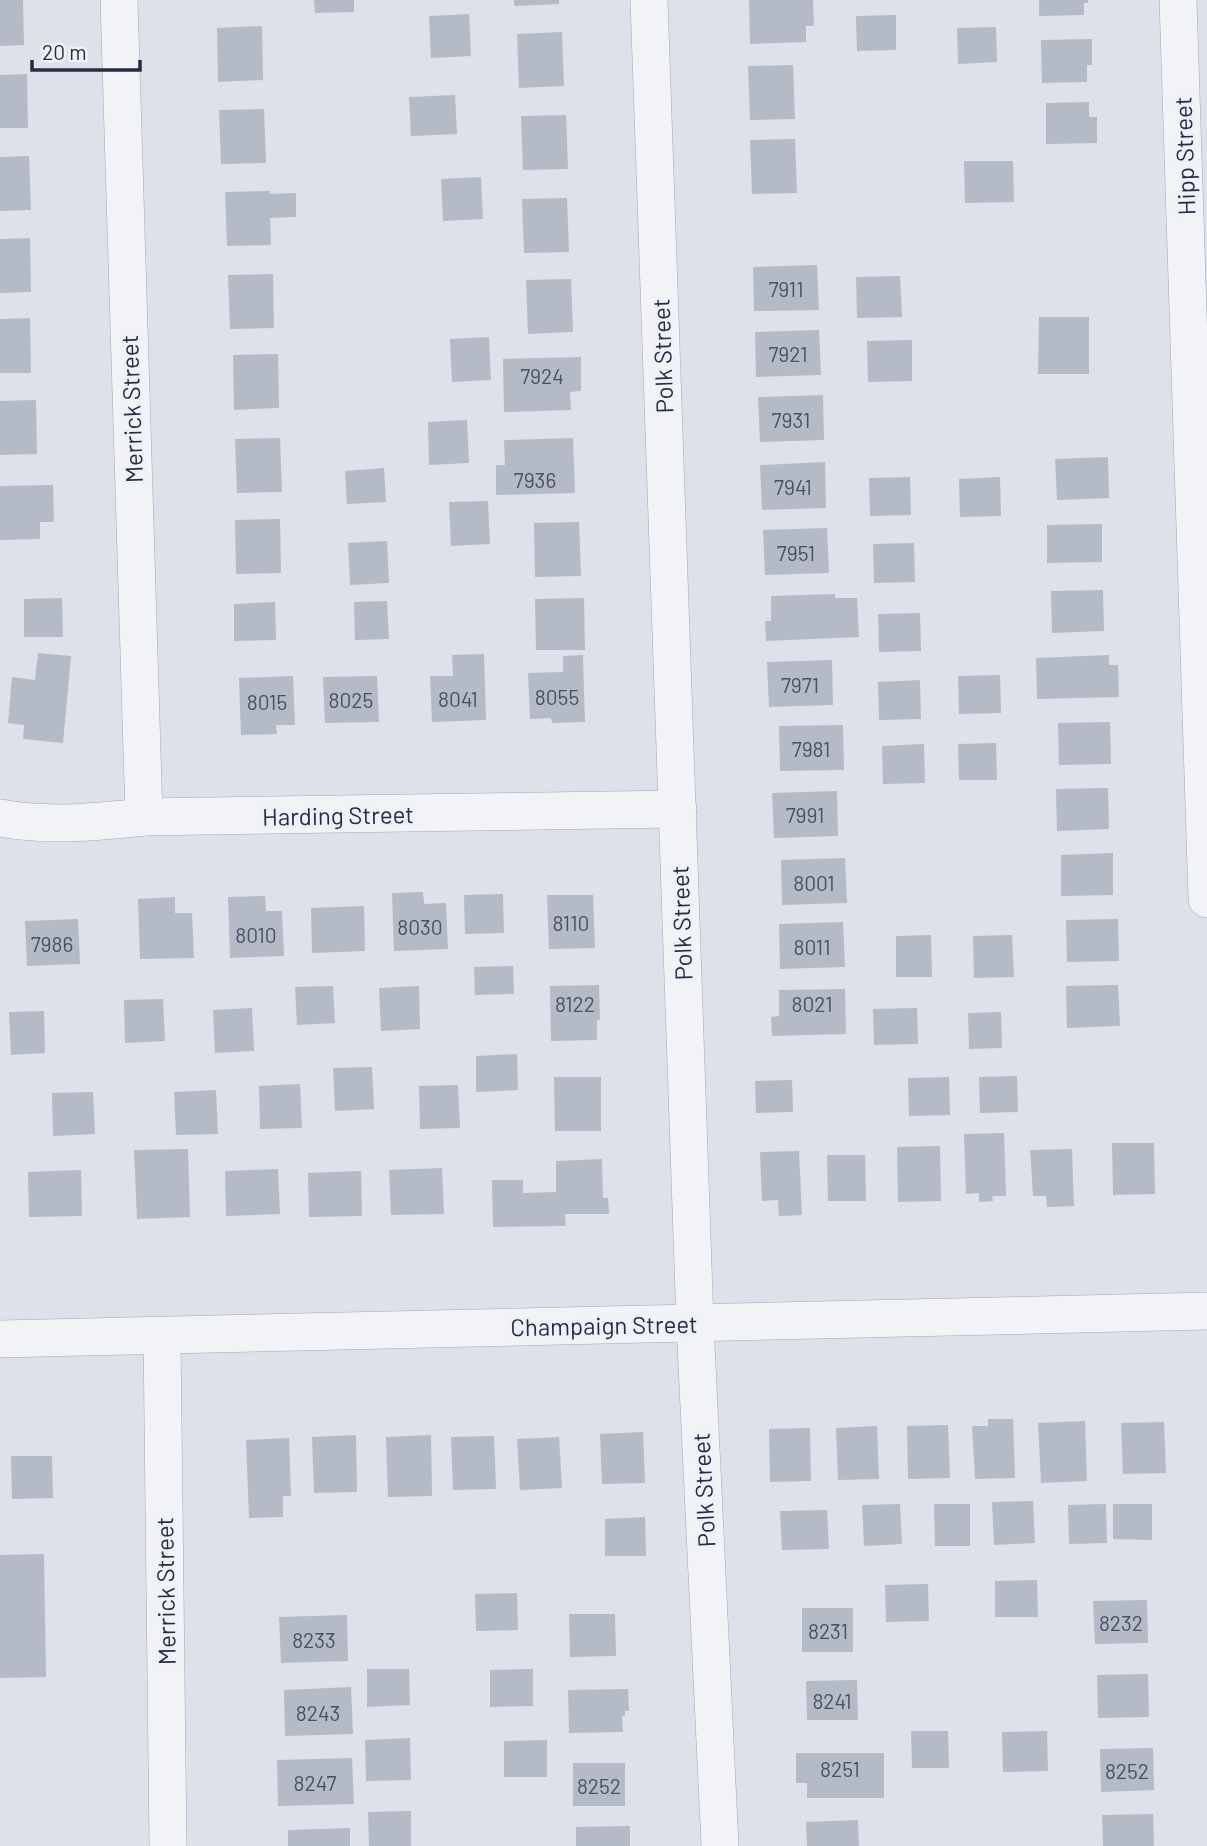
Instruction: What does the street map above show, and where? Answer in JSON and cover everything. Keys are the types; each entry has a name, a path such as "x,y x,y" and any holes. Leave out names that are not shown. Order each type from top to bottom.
{"street":[{"name":"Merrick Street","path":"119,0 144,817"},
{"name":"Polk Street","path":"649,0 695,1323 720,1846"},
{"name":"Hipp Street","path":"1178,0 1196,203 1207,899"},
{"name":"Harding Street","path":"0,818 18,822 74,824 144,817 678,809"},
{"name":"Champaign Street","path":"0,1339 1207,1311"},
{"name":"Merrick Street","path":"162,1336 168,1846"}],"building":[{"path":"0,0 23,0 24,45 0,46"},
{"path":"314,0 354,0 354,12 315,13"},
{"path":"514,0 559,0 559,4 514,6"},
{"path":"749,0 813,0 814,26 806,26 806,42 750,44"},
{"path":"1039,0 1088,0 1088,3 1084,3 1084,15 1039,16"},
{"path":"469,14 471,56 431,58 429,16"},
{"path":"896,15 896,50 857,51 856,16"},
{"path":"262,26 263,80 218,82 217,28"},
{"path":"996,27 997,62 958,64 957,28"},
{"path":"562,32 564,86 519,88 517,34"},
{"path":"1092,39 1092,65 1087,65 1087,82 1042,83 1041,40"},
{"path":"793,65 795,119 750,120 748,66"},
{"path":"27,74 28,128 0,128 0,75"},
{"path":"455,95 457,134 411,136 409,97"},
{"path":"1089,102 1089,117 1097,117 1097,143 1046,144 1046,103"},
{"path":"264,109 266,163 221,164 219,110"},
{"path":"566,115 568,169 523,170 521,116"},
{"path":"795,139 797,193 752,194 750,140"},
{"path":"29,156 31,210 0,211 0,157"},
{"path":"964,161 1013,161 1014,202 965,203"},
{"path":"481,177 483,219 443,221 441,179"},
{"path":"270,191 270,194 296,193 296,217 270,218 271,245 227,246 225,192"},
{"path":"567,198 569,252 524,253 522,199"},
{"path":"30,238 31,292 0,293 0,239"},
{"path":"817,265 819,310 754,311 753,267"},
{"path":"273,274 274,328 230,329 228,275"},
{"path":"900,276 902,317 857,318 856,277"},
{"path":"571,279 573,332 528,334 526,280"},
{"path":"1039,317 1089,317 1089,374 1038,374"},
{"path":"30,318 31,373 0,373 0,319"},
{"path":"819,330 821,375 756,377 755,332"},
{"path":"489,337 491,380 452,382 450,339"},
{"path":"912,340 912,381 868,382 867,341"},
{"path":"278,354 279,408 234,410 233,355"},
{"path":"581,357 581,391 570,392 571,410 504,412 503,359"},
{"path":"823,395 824,440 760,442 758,397"},
{"path":"36,400 37,454 0,455 0,401"},
{"path":"467,420 469,463 429,465 428,422"},
{"path":"280,438 282,492 237,493 235,439"},
{"path":"573,438 575,493 496,495 496,465 505,465 504,440"},
{"path":"1108,457 1109,498 1057,500 1055,459"},
{"path":"825,462 826,508 762,510 760,465"},
{"path":"384,468 386,502 347,504 345,471"},
{"path":"910,477 911,515 870,516 869,478"},
{"path":"1000,477 1001,516 960,517 959,479"},
{"path":"53,485 54,522 40,522 40,539 0,540 0,486"},
{"path":"488,501 490,544 451,546 449,502"},
{"path":"280,519 281,573 236,574 235,520"},
{"path":"579,522 581,576 535,577 534,523"},
{"path":"1102,524 1102,562 1047,563 1047,525"},
{"path":"827,528 829,573 765,575 763,530"},
{"path":"387,541 389,583 350,585 348,543"},
{"path":"914,543 915,582 874,583 873,544"},
{"path":"1103,590 1104,631 1052,633 1051,591"},
{"path":"835,594 835,598 857,598 859,637 766,641 765,621 771,621 771,596"},
{"path":"62,598 63,637 24,637 24,599"},
{"path":"584,598 585,650 536,650 535,599"},
{"path":"387,601 389,639 355,640 354,602"},
{"path":"275,602 276,640 234,641 234,604"},
{"path":"920,613 921,651 879,652 878,614"},
{"path":"38,653 71,656 63,743 23,739 24,725 8,723 12,677 35,680"},
{"path":"484,654 486,720 432,722 430,676 453,676 452,655"},
{"path":"583,655 585,722 552,723 551,718 530,719 528,673 563,672 563,656"},
{"path":"1109,655 1109,665 1118,665 1119,697 1037,699 1036,658"},
{"path":"832,660 833,705 769,707 767,662"},
{"path":"1000,675 1001,713 959,714 958,676"},
{"path":"293,676 295,725 276,725 277,734 241,735 239,678"},
{"path":"377,676 379,722 325,723 323,677"},
{"path":"920,680 921,719 879,720 878,682"},
{"path":"1110,722 1111,764 1059,765 1058,723"},
{"path":"843,725 844,770 780,771 779,726"},
{"path":"996,743 997,780 959,780 958,744"},
{"path":"924,744 925,783 883,784 882,746"},
{"path":"1108,788 1109,829 1057,831 1056,789"},
{"path":"837,791 838,836 774,838 772,793"},
{"path":"1113,853 1113,895 1061,896 1061,855"},
{"path":"845,858 847,903 782,905 781,860"},
{"path":"423,892 424,904 446,903 448,949 394,951 392,893"},
{"path":"503,894 504,933 465,934 464,895"},
{"path":"547,895 593,895 595,948 549,949"},
{"path":"265,896 266,911 282,911 284,956 230,958 228,897"},
{"path":"175,897 175,913 192,913 194,958 140,959 138,899"},
{"path":"364,906 365,951 312,953 311,908"},
{"path":"78,919 80,964 27,966 25,921"},
{"path":"1118,919 1119,961 1067,962 1066,920"},
{"path":"843,922 845,967 780,969 779,924"},
{"path":"931,935 932,977 896,977 896,936"},
{"path":"1012,935 1014,977 974,978 973,936"},
{"path":"513,966 514,994 475,995 474,967"},
{"path":"599,985 600,1020 597,1020 597,1040 551,1041 550,986"},
{"path":"1118,985 1120,1026 1067,1028 1066,986"},
{"path":"333,986 335,1023 297,1025 295,987"},
{"path":"419,986 420,1029 381,1031 379,988"},
{"path":"845,989 846,1034 772,1036 771,1017 779,1016 779,990"},
{"path":"163,999 165,1041 125,1043 124,1000"},
{"path":"252,1008 254,1051 215,1053 213,1010"},
{"path":"917,1008 918,1044 874,1045 873,1009"},
{"path":"44,1011 45,1053 11,1055 9,1012"},
{"path":"1001,1012 1002,1048 969,1049 968,1013"},
{"path":"517,1054 518,1090 476,1092 476,1056"},
{"path":"372,1067 374,1109 335,1111 333,1068"},
{"path":"1017,1076 1018,1112 980,1113 979,1077"},
{"path":"554,1077 601,1077 601,1131 555,1131"},
{"path":"949,1077 950,1115 909,1116 908,1078"},
{"path":"792,1080 793,1112 756,1113 755,1081"},
{"path":"300,1084 302,1128 260,1129 259,1086"},
{"path":"458,1085 460,1128 420,1129 419,1086"},
{"path":"216,1090 218,1134 176,1135 174,1092"},
{"path":"93,1092 95,1134 53,1136 52,1093"},
{"path":"1004,1133 1006,1196 992,1196 993,1201 979,1202 979,1193 966,1194 964,1134"},
{"path":"1112,1143 1154,1143 1155,1194 1113,1195"},
{"path":"940,1146 941,1201 898,1202 897,1147"},
{"path":"188,1149 190,1217 137,1219 134,1150"},
{"path":"1072,1149 1074,1206 1047,1207 1046,1196 1033,1196 1030,1150"},
{"path":"799,1151 802,1215 779,1216 778,1200 762,1201 760,1152"},
{"path":"827,1155 865,1155 866,1201 828,1201"},
{"path":"602,1159 603,1198 608,1198 609,1214 565,1214 566,1226 493,1227 492,1180 523,1180 523,1193 556,1192 556,1161"},
{"path":"442,1168 444,1214 391,1215 389,1170"},
{"path":"278,1169 280,1214 226,1216 225,1171"},
{"path":"81,1170 82,1216 29,1217 28,1172"},
{"path":"361,1171 362,1216 309,1217 308,1173"},
{"path":"988,1419 1013,1419 1015,1478 975,1479 972,1426 988,1426"},
{"path":"1085,1421 1087,1481 1041,1483 1038,1423"},
{"path":"1164,1422 1166,1473 1123,1474 1121,1423"},
{"path":"948,1425 950,1478 908,1479 907,1426"},
{"path":"877,1426 879,1479 838,1480 836,1428"},
{"path":"810,1428 811,1481 770,1482 769,1429"},
{"path":"643,1432 645,1483 602,1484 600,1434"},
{"path":"356,1435 357,1492 314,1493 312,1437"},
{"path":"431,1435 432,1496 388,1497 386,1437"},
{"path":"494,1436 496,1489 453,1490 451,1437"},
{"path":"559,1437 562,1488 520,1490 517,1439"},
{"path":"289,1438 291,1496 283,1496 283,1517 249,1518 246,1440"},
{"path":"11,1456 52,1456 53,1498 12,1499"},
{"path":"1033,1501 1035,1543 994,1545 992,1502"},
{"path":"900,1504 902,1544 864,1546 862,1505"},
{"path":"934,1504 970,1504 970,1546 935,1546"},
{"path":"1106,1504 1107,1543 1069,1544 1068,1505"},
{"path":"1113,1504 1152,1504 1152,1540 1113,1539"},
{"path":"827,1510 829,1549 782,1550 780,1511"},
{"path":"645,1517 646,1556 605,1556 605,1519"},
{"path":"44,1554 46,1677 0,1678 0,1555"},
{"path":"1037,1580 1038,1617 995,1617 995,1581"},
{"path":"928,1584 929,1621 886,1622 885,1585"},
{"path":"517,1593 518,1630 476,1631 475,1594"},
{"path":"1147,1600 1148,1643 1095,1644 1093,1601"},
{"path":"802,1608 853,1608 853,1652 802,1652"},
{"path":"569,1614 615,1614 616,1656 570,1657"},
{"path":"347,1615 348,1661 281,1663 279,1617"},
{"path":"367,1669 409,1669 410,1705 367,1707"},
{"path":"533,1669 533,1706 490,1707 490,1670"},
{"path":"1148,1674 1149,1717 1098,1718 1097,1675"},
{"path":"857,1680 858,1720 807,1720 806,1681"},
{"path":"351,1687 353,1734 285,1736 284,1690"},
{"path":"628,1689 629,1711 625,1711 625,1716 622,1716 623,1732 569,1733 568,1690"},
{"path":"911,1731 948,1731 949,1768 912,1768"},
{"path":"1047,1731 1048,1771 1003,1772 1002,1732"},
{"path":"410,1738 411,1780 366,1781 365,1740"},
{"path":"547,1740 547,1777 504,1777 504,1741"},
{"path":"1153,1748 1154,1790 1101,1792 1100,1749"},
{"path":"796,1753 884,1753 884,1798 807,1798 807,1783 796,1783"},
{"path":"352,1758 354,1804 278,1806 277,1760"},
{"path":"573,1763 625,1763 625,1806 573,1806"},
{"path":"411,1811 411,1846 369,1846 368,1812"},
{"path":"1153,1814 1154,1846 1103,1846 1102,1815"},
{"path":"858,1820 859,1846 807,1846 806,1822"},
{"path":"630,1826 630,1846 576,1846 576,1827"},
{"path":"350,1828 350,1846 288,1846 288,1830"}]}
